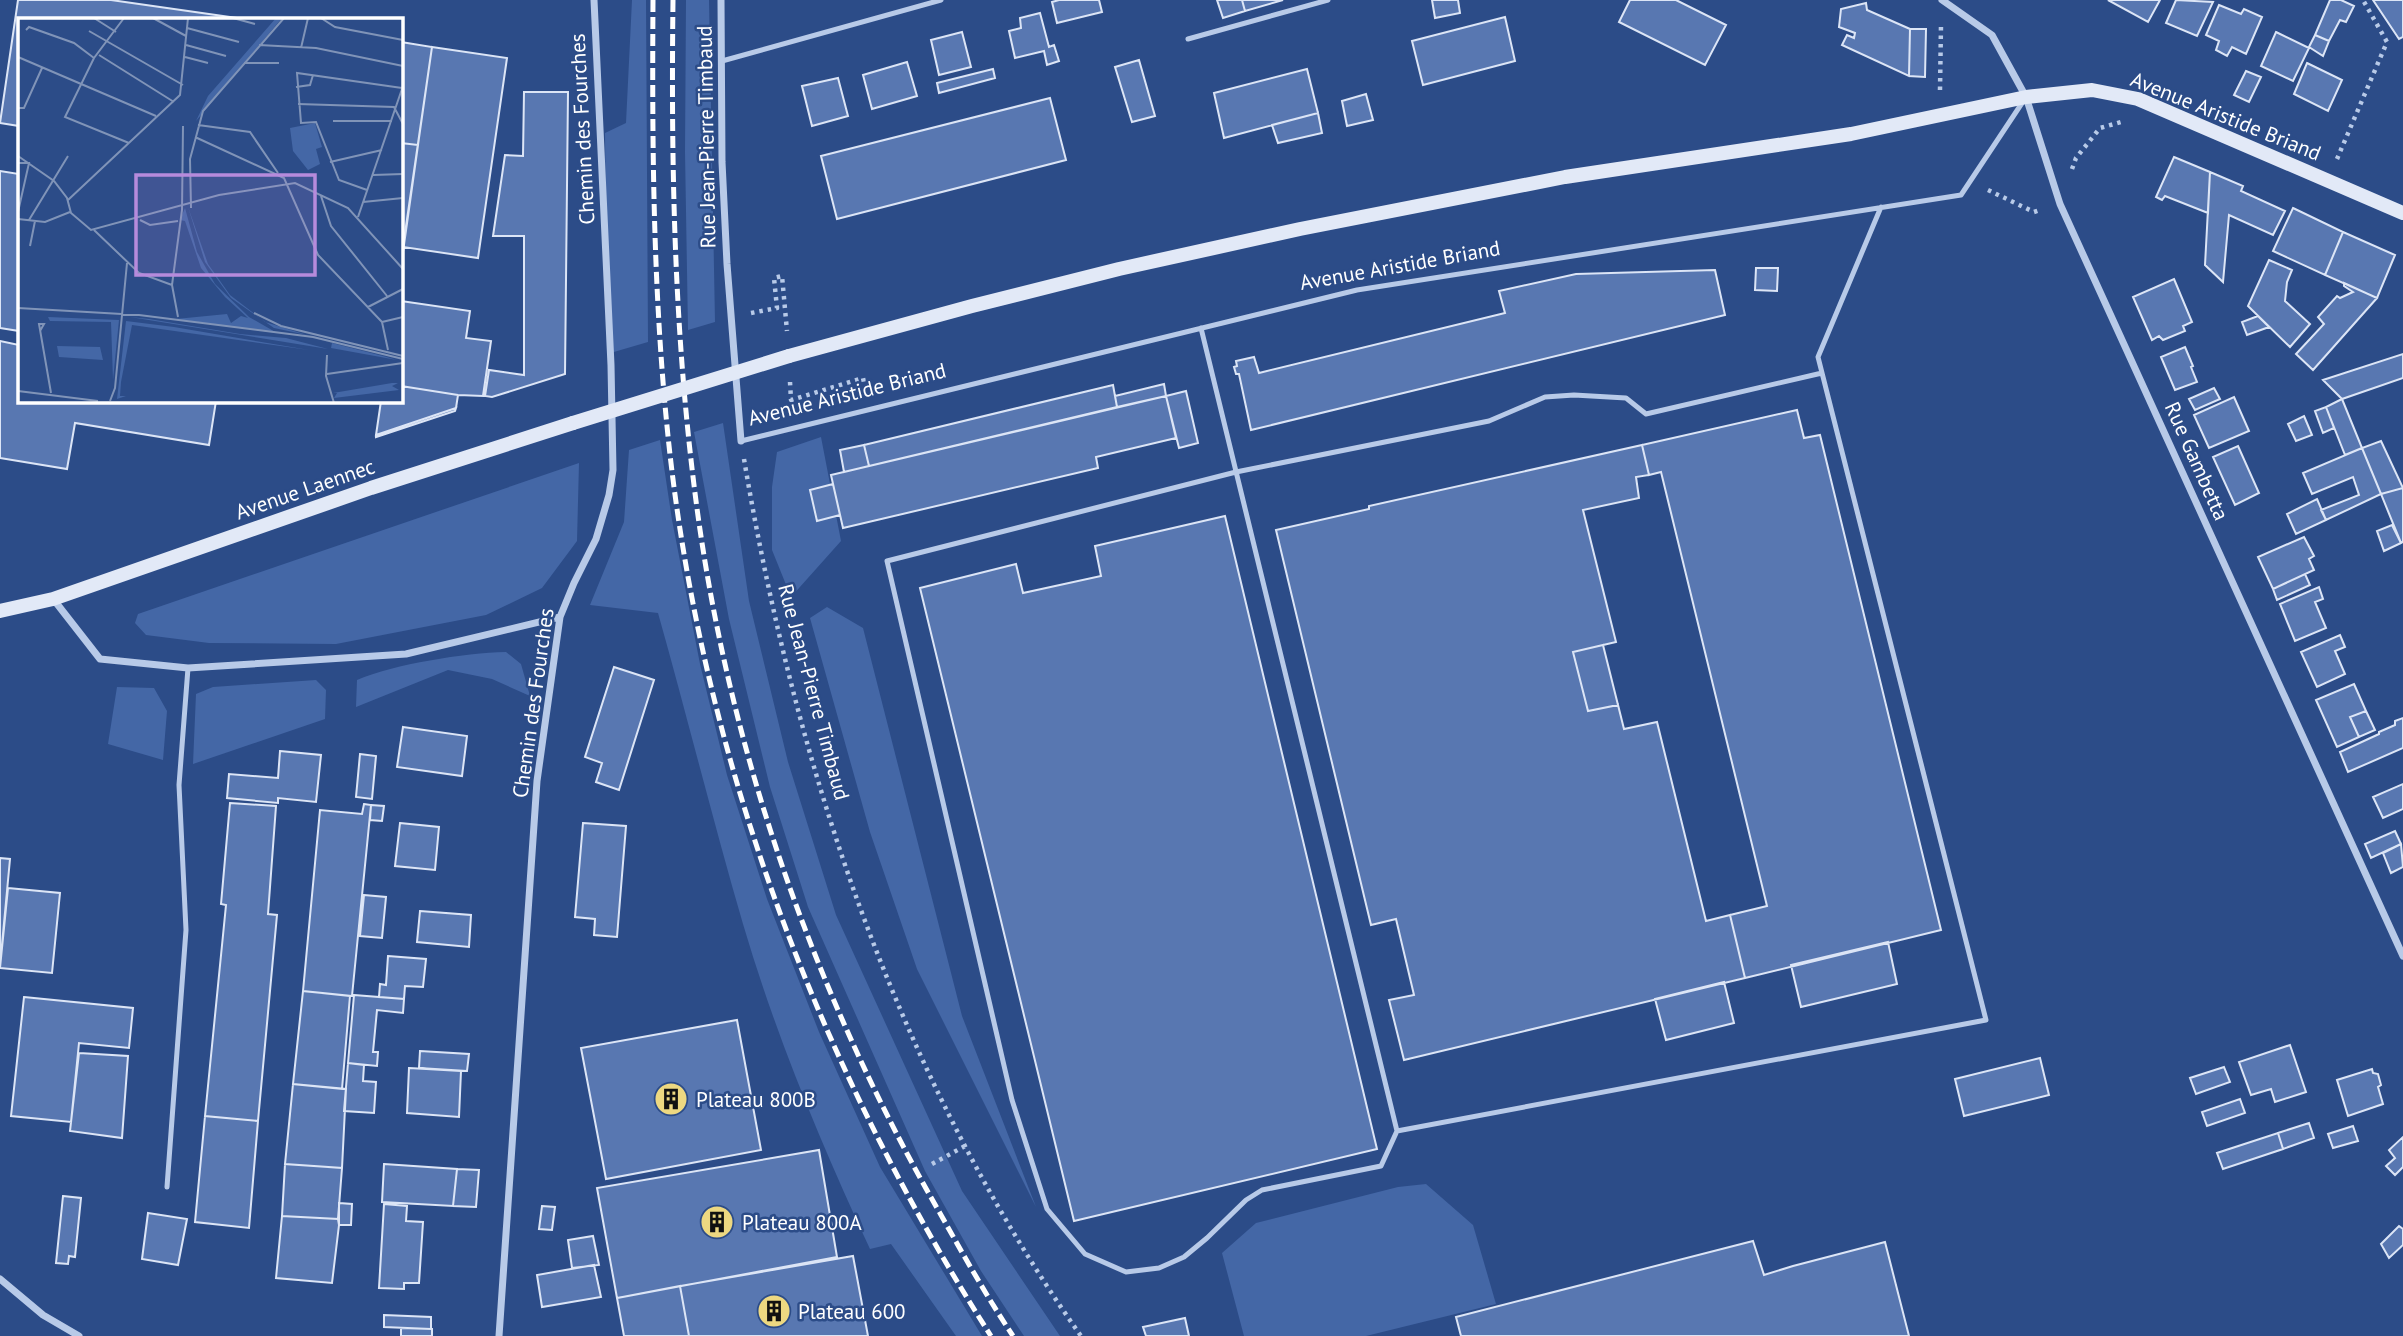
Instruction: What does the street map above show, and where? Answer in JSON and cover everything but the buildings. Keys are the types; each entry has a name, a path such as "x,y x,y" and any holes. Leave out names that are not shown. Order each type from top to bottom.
{"main road":[{"name":"Avenue Aristide Briand","path":"789,356 1105,272 1300,229 1565,177 1851,134 1938,118 2026,97 2092,90 2138,99 2403,213"},
{"name":"Avenue Laennec","path":"0,611 53,599 372,488 789,356"}],"street":[{"name":"Chemin des Fourches","path":"499,1336 537,781 560,617 596,539 613,470 594,0"},
{"name":"Rue Jean-Pierre Timbaud","path":"721,0 725,239 741,441"},
{"name":"Rue Gambetta","path":"1942,0 1992,35 2026,97 2060,204 2403,956"},
{"path":"53,599 100,659 188,668 406,654 560,617"},
{"path":"0,1279 43,1315 79,1336"}],"lane":[{"path":"722,61 941,0"},
{"path":"1188,39 1328,0"},
{"path":"1971,183 2026,97"},
{"name":"Avenue Aristide Briand","path":"741,441 1357,290 1961,195 1971,183"},
{"path":"1397,1131 1986,1020 1818,357 1881,207"},
{"path":"1201,328 1236,472 1397,1131 1381,1167 1262,1189 1246,1200 1208,1238 1184,1257 1158,1268 1126,1272 1085,1254 1047,1209 1012,1100 887,561 1236,472 1489,421 1545,397 1574,395 1626,398 1646,414 1822,373"},
{"path":"167,1187 186,930 179,785 188,668"}],"path":[{"path":"2328,179 2387,42 2363,0"},
{"path":"1938,118 1941,22"},
{"path":"1971,183 2034,212 2060,204 2076,158 2100,128 2128,120 2138,99"},
{"path":"777,308 774,278 782,276 786,318"},
{"path":"791,400 863,378"},
{"name":"Rue Jean-Pierre Timbaud","path":"741,441 758,543 800,723 841,856 877,953 965,1146 1042,1281 1081,1336"},
{"path":"932,1164 965,1146"}],"shaded area":[{"path":"632,0 646,0 648,342 607,354 605,133 626,123"},
{"path":"686,0 709,0 715,322 688,330 685,152"},
{"path":"723,423 749,601 788,762 836,915 962,1191 1060,1336 1024,1336 981,1271 925,1171 808,907 770,787 729,619 694,432"},
{"path":"821,437 841,541 791,597 772,550 772,487 777,452"},
{"path":"660,440 672,520 700,664 727,775 767,899 819,1032 880,1167 982,1336 956,1336 891,1244 870,1249 800,1089 756,966 658,613 590,605 624,522 629,450"},
{"path":"579,463 577,541 542,588 486,615 336,644 209,643 146,635 135,623 138,614"},
{"path":"827,607 863,628 962,1016 1036,1207 917,969 870,832 810,618"},
{"path":"506,652 521,664 530,696 492,679 448,670 356,707 357,680 373,674 430,660"},
{"path":"316,680 326,690 325,719 193,764 196,694 213,687"},
{"path":"117,687 154,688 167,711 163,760 108,744"},
{"path":"1426,1184 1473,1225 1496,1304 1366,1336 1244,1336 1222,1253 1256,1223 1398,1187"}],"railway":[{"path":"653,0 655,218 663,382 684,555 708,674 739,790 777,905 821,1017 872,1126 929,1233 991,1336"},
{"path":"673,0 673,182 682,364 694,485 708,581 728,676 752,770 781,863 815,954 853,1043 895,1130 941,1215 1013,1336"}],"place":[{"name":"Plateau 800B","path":"671,1099"},
{"name":"Plateau 800A","path":"717,1222"},
{"name":"Plateau 600","path":"774,1311"}]}
